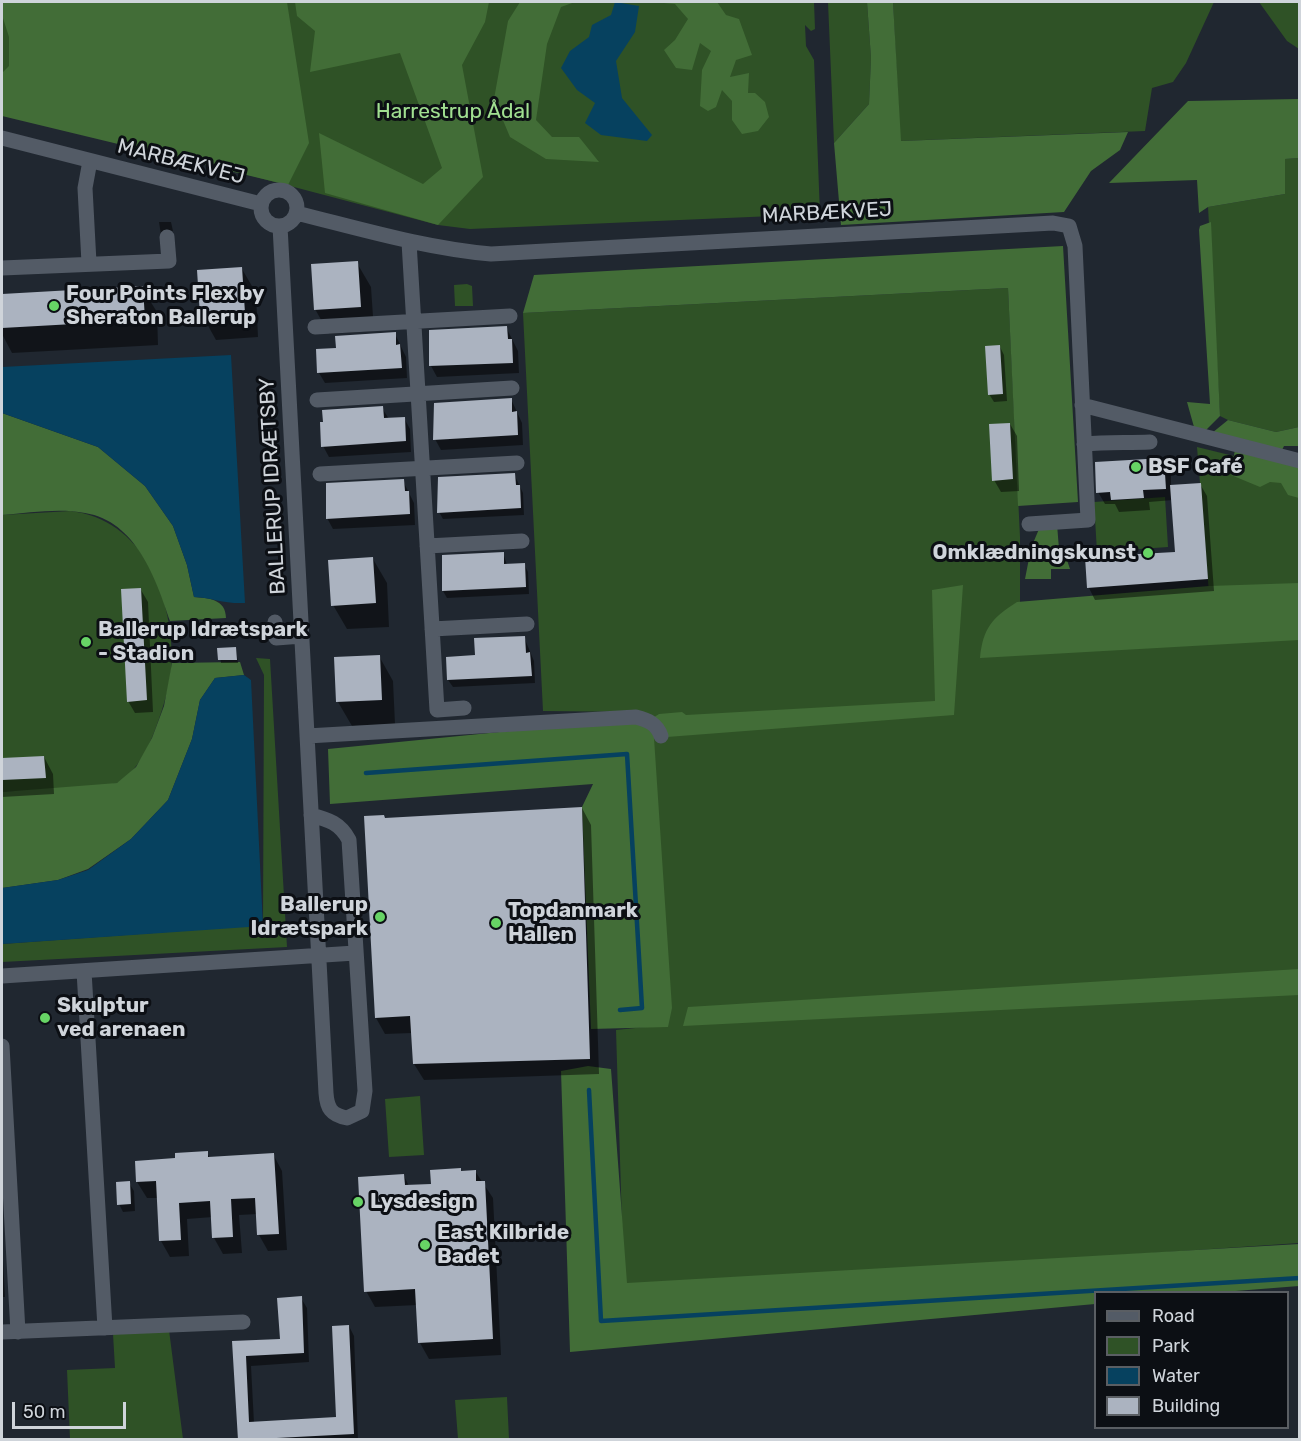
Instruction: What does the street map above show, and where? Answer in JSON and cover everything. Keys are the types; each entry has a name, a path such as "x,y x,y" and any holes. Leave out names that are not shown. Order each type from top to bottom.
{"street":[{"name":"MARBÆKVEJ","path":"2,138 261,204"},
{"name":"MARBÆKVEJ","path":"89,264 85,188 90,161"},
{"path":"282,190 294,198 296,213 289,223 274,225 264,218 261,204 268,194 282,190"},
{"name":"MARBÆKVEJ","path":"296,213 409,242 456,251 491,254 834,233 1053,223 1069,226 1075,246 1088,520 1029,524"},
{"name":"BALLERUP IDRÆTSBY","path":"280,226 318,956 327,1104 337,1117 346,1118 362,1111 365,1091 349,840 342,827 329,820 311,815"},
{"path":"2,268 169,261 167,237"},
{"path":"409,242 437,710 464,708"},
{"path":"315,327 510,316"},
{"path":"317,400 512,388"},
{"path":"1082,405 1299,461"},
{"path":"1084,444 1123,440 1129,443 1150,442"},
{"path":"320,474 517,463"},
{"path":"427,546 522,541"},
{"path":"275,622 276,638 302,636"},
{"path":"432,629 527,624"},
{"path":"307,736 636,717 646,719 658,728 661,736"},
{"path":"2,976 355,953"},
{"path":"84,971 105,1328"},
{"path":"2,1046 18,1332"},
{"path":"2,1332 243,1322"}],"green space":[{"name":"Harrestrup Ådal","path":"2,2 814,2 815,29 811,31 805,25 806,46 814,60 820,214 470,229 438,225 2,110"},
{"path":"2,2 287,2 309,143 288,185 2,116 2,73 9,66 9,37 2,15"},
{"path":"295,2 489,2 485,22 462,65 483,177 438,225 325,193 319,133 423,184 442,168 400,53 310,72 315,31 297,16"},
{"path":"520,2 575,2 561,7 547,44 536,120 552,137 579,137 599,162 546,159 510,137 494,99 508,21"},
{"path":"652,2 717,2 726,15 739,19 752,55 736,60 730,77 749,73 748,93 755,93 765,102 769,117 758,131 742,134 732,120 732,101 722,90 716,107 708,111 700,106 702,70 711,51 700,43 692,70 676,68 664,50 675,40 688,19 675,4"},
{"path":"828,2 867,2 871,58 869,104 834,143"},
{"path":"867,2 893,2 901,141 1128,132 1120,150 1091,171 1064,212 841,225 834,143 869,104 871,58"},
{"path":"893,2 1214,2 1186,63 1173,82 1152,88 1145,131 900,141"},
{"path":"1259,2 1299,2 1299,49 1287,41"},
{"path":"1299,99 1299,158 1285,159 1285,194 1208,207 1199,213 1197,180 1109,183 1188,101"},
{"path":"1299,158 1299,427 1276,432 1220,416 1208,207 1285,194 1285,159"},
{"path":"1211,222 1220,416 1205,431 1194,427 1187,402 1210,404 1199,230 1200,226"},
{"path":"1063,246 1078,502 1018,506 1008,288 523,313 534,275"},
{"path":"454,285 472,286 473,306 455,306"},
{"path":"1008,288 1020,537 1020,654 1299,635 1299,1243 624,1289 616,1030 664,1025 641,712 543,711 523,313"},
{"path":"2,413 98,447 145,486 173,526 187,565 194,597 220,603 226,618 170,621 158,588 141,554 118,527 103,518 64,511 2,515"},
{"path":"1228,420 1276,432 1299,427 1299,446 1284,446 1281,452 1212,433"},
{"path":"1197,447 1299,472 1299,604 1210,605"},
{"path":"1235,449 1299,461 1299,498 1288,495 1281,483 1270,482 1260,487 1231,475"},
{"path":"1165,497 1168,547 1097,552 1094,502"},
{"name":"Ballerup Idrætspark - Stadion","path":"70,511 95,517 117,529 134,545 148,564 159,586 171,635 172,660 167,694 146,750 132,771 119,782 82,788 2,792 2,515"},
{"path":"1057,524 1059,549 1065,554 1070,569 1051,569 1051,579 1025,579 1031,548 1039,529"},
{"path":"1299,583 1299,640 980,658 986,631 1001,613 1017,602 1209,586"},
{"path":"963,585 954,715 654,738 672,1008 668,1027 591,1029 582,807 593,784 330,804 328,749 540,728 645,723 659,714 682,712 686,715 935,701 932,590"},
{"path":"256,658 270,659 287,947 2,962 2,944 263,925 264,675"},
{"path":"240,662 244,675 215,678 200,700 192,739 168,800 131,839 88,869 58,880 2,888 2,792 117,783 136,767 152,738 164,706 172,663"},
{"path":"1299,969 1299,995 683,1026 688,1007"},
{"path":"588,1066 611,1069 627,1283 1299,1244 1299,1286 1236,1291 1094,1291 1094,1304 570,1352 561,1071"},
{"path":"420,1096 424,1155 389,1157 385,1099"},
{"path":"169,1330 183,1439 70,1439 67,1370 115,1368 113,1334"},
{"path":"507,1397 509,1439 458,1439 455,1400"}],"water":[{"path":"615,2 639,6 635,32 616,61 622,98 652,135 647,141 601,135 585,123 595,103 577,90 561,68 570,51 589,37 592,25 611,15"},
{"path":"231,355 245,603 194,597 187,565 173,526 145,486 98,447 2,413 2,367"},
{"path":"244,675 251,680 263,926 2,944 2,888 58,880 88,870 131,839 168,800 192,739 200,700 215,678"}],"building":[{"path":"358,261 361,307 314,310 311,264"},
{"path":"242,267 245,313 200,316 197,270"},
{"path":"143,286 145,320 2,328 2,294"},
{"path":"507,326 508,339 512,339 513,363 429,366 429,330"},
{"path":"396,332 396,345 400,344 402,368 317,373 316,349 336,348 335,336"},
{"path":"1000,345 1003,394 988,395 985,346"},
{"path":"512,398 512,412 517,411 518,435 433,440 434,403"},
{"path":"383,406 384,418 405,417 406,441 321,447 322,410"},
{"path":"1010,423 1013,479 992,481 989,424"},
{"path":"1164,458 1166,489 1143,490 1144,498 1111,500 1110,492 1096,493 1095,462"},
{"path":"515,473 516,485 520,485 521,508 437,513 438,477"},
{"path":"404,479 405,491 409,491 410,514 326,519 326,483"},
{"path":"1201,483 1208,579 1087,588 1085,557 1175,552 1170,485"},
{"path":"504,552 504,564 525,563 526,587 442,591 442,555"},
{"path":"373,557 376,603 331,606 328,560"},
{"path":"141,588 147,700 127,702 121,589"},
{"path":"525,636 526,653 530,652 532,676 447,680 446,657 475,655 474,638"},
{"path":"236,647 237,660 218,660 217,648"},
{"path":"380,655 382,700 336,702 334,657"},
{"path":"44,756 46,778 2,780 2,758"},
{"name":"Topdanmark Hallen","path":"582,807 590,1059 413,1064 410,1016 375,1018 364,816 384,815 385,818"},
{"path":"208,1151 208,1157 274,1153 279,1234 257,1235 255,1198 231,1199 233,1237 212,1238 210,1201 179,1203 181,1240 159,1241 156,1181 136,1182 135,1161 175,1158 175,1153"},
{"name":"East Kilbride Badet","path":"461,1168 461,1171 476,1170 476,1181 485,1181 493,1339 418,1343 415,1289 364,1292 358,1177 404,1174 405,1185 431,1184 430,1170"},
{"path":"130,1181 131,1204 117,1205 116,1182"},
{"path":"302,1296 304,1353 246,1356 249,1422 336,1417 332,1326 349,1325 354,1434 238,1440 232,1341 280,1339 277,1298"}],"waterway":[{"path":"366,773 627,754 642,1008 620,1010"},
{"path":"589,1090 601,1321 1300,1278"}],"place":[{"name":"Four Points Flex by Sheraton Ballerup","path":"54,306"},
{"name":"BSF Café","path":"1136,467"},
{"name":"Omklædningskunst","path":"1148,553"},
{"name":"Ballerup Idrætspark - Stadion","path":"86,642"},
{"name":"Ballerup Idrætspark","path":"380,917"},
{"name":"Topdanmark Hallen","path":"496,923"},
{"name":"Skulptur ved arenaen","path":"45,1018"},
{"name":"Lysdesign","path":"358,1202"},
{"name":"East Kilbride Badet","path":"425,1245"}]}
